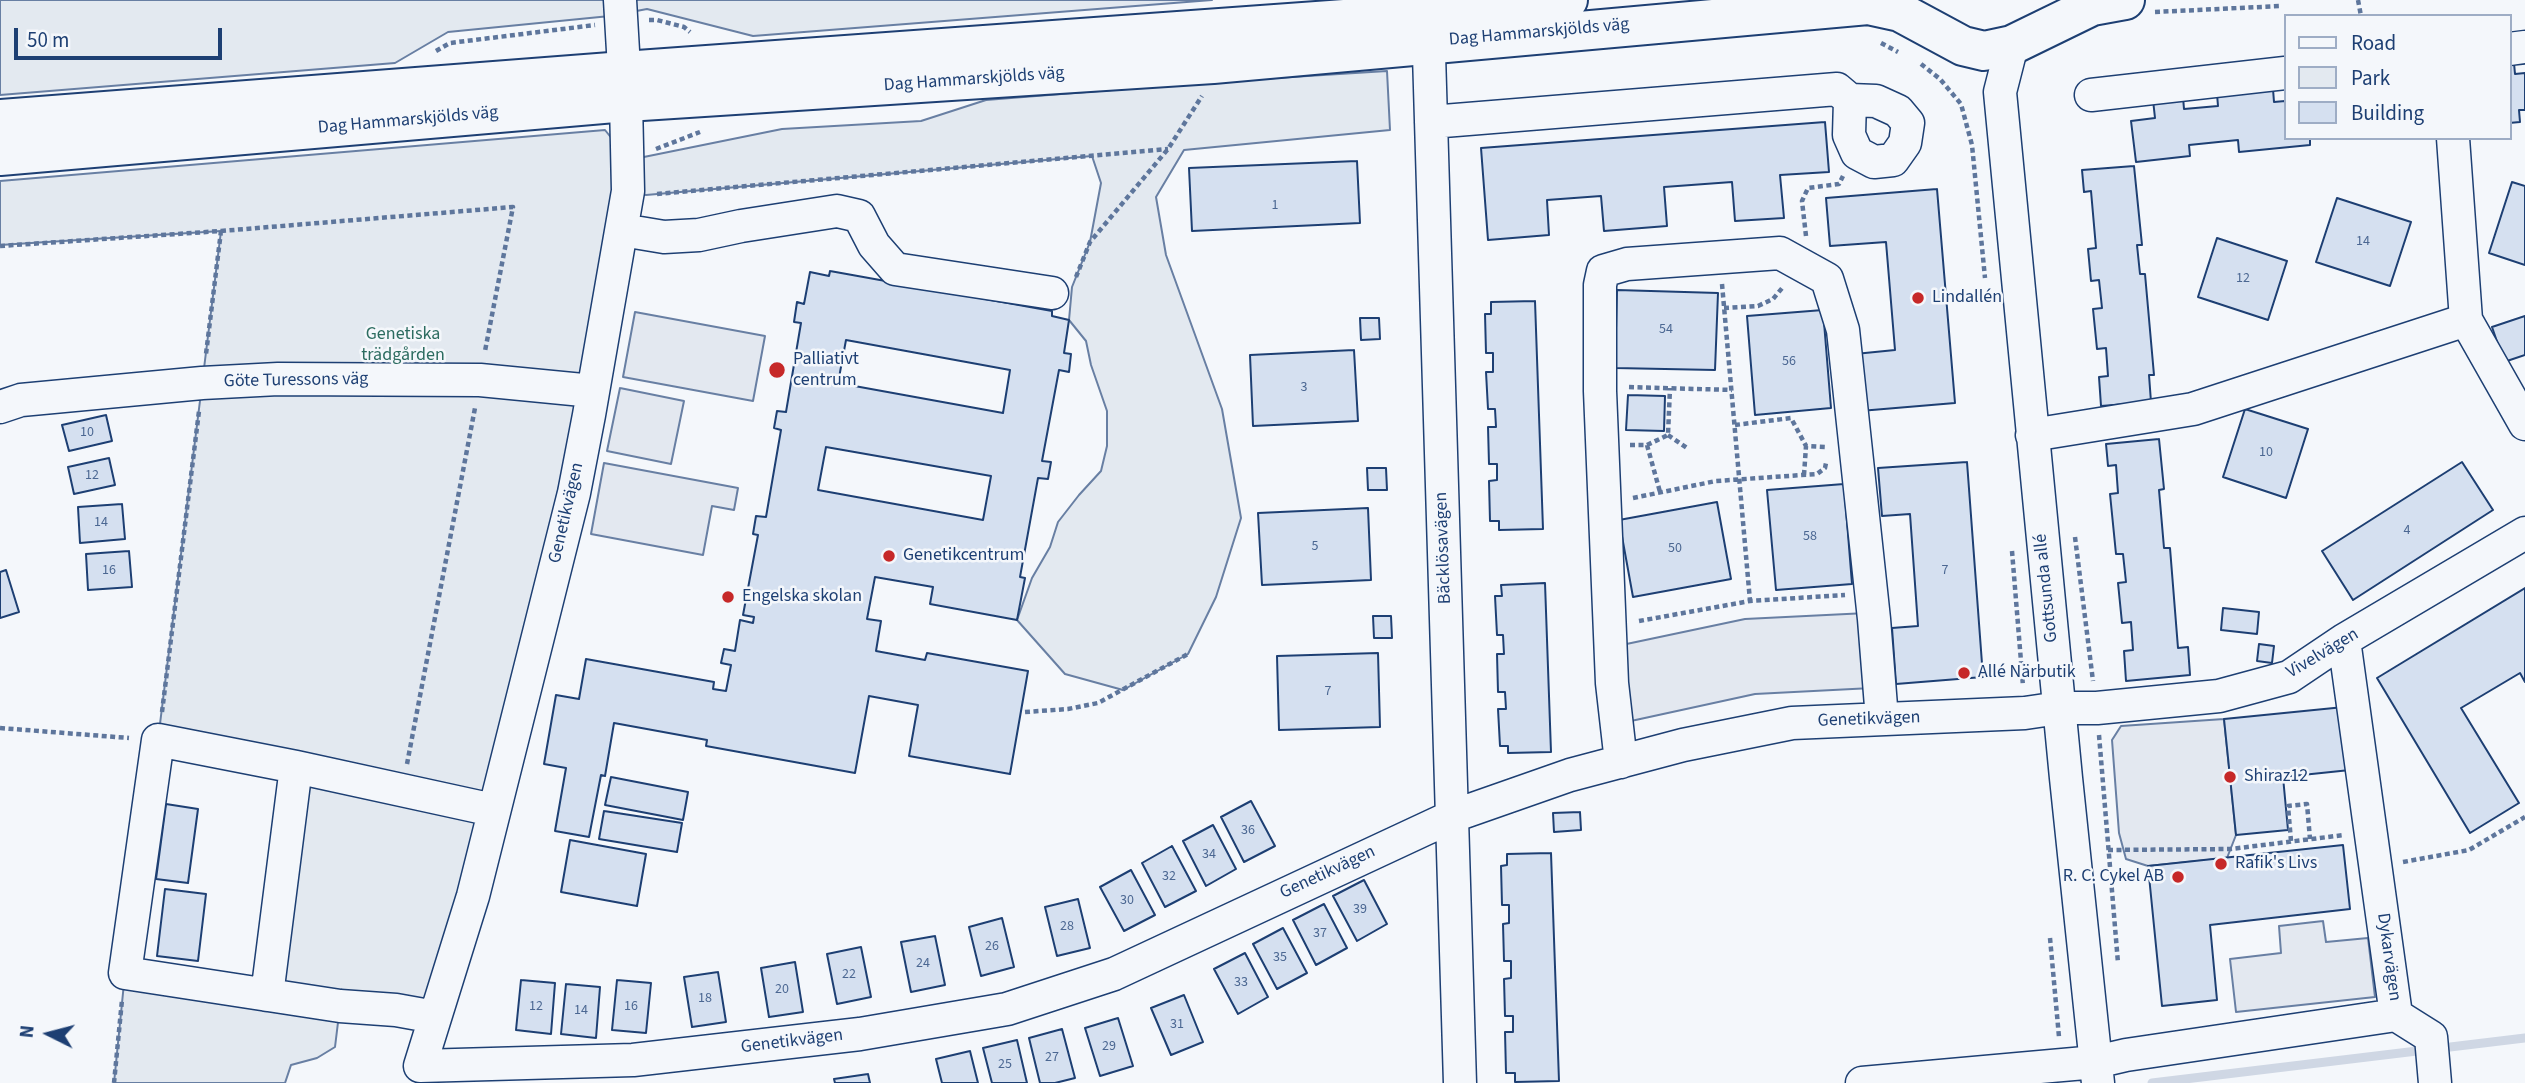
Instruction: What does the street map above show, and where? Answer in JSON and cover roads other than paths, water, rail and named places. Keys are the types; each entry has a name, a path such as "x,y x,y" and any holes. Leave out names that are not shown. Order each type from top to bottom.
{"main road":[{"name":"Dag Hammarskjölds väg","path":"1428,28 1568,0"},
{"path":"1922,0 1941,47"},
{"path":"2018,42 2042,22 2052,0"},
{"name":"Dag Hammarskjölds väg","path":"0,119 625,86 1428,28 1868,5 1900,12 1941,47 1984,51 2018,42 2092,6 2135,6"},
{"name":"Dag Hammarskjölds väg","path":"0,156 625,86"}],"street":[{"name":"Genetikvägen","path":"621,0 629,176 622,230 616,338 598,409 586,495 493,810 473,895 420,1066 633,1060 860,1034 1007,1009 1114,974 1453,816 1570,775 1683,745 1792,723 2097,708"},
{"name":"Bäcklösavägen","path":"1428,28 1461,1083"},
{"name":"Gottsunda allé","path":"2018,42 2000,92 2097,1073"},
{"path":"1941,47 2000,92"},
{"path":"2091,95 2284,73"},
{"path":"1431,122 1837,89 1850,100"},
{"path":"2453,140 2466,320 2525,424"},
{"path":"622,230 664,237 699,235 836,211 859,216 874,246 895,270 1052,293"},
{"path":"1621,762 1612,682 1600,285 1603,271 1627,264 1780,253 1827,279 1843,330 1882,719"},
{"path":"2032,435 2193,409 2466,320"},
{"name":"Göte Turessons väg","path":"0,407 35,399 202,383 278,380 480,380 598,409"},
{"name":"Vivelvägen","path":"2097,708 2219,696 2289,677 2344,640 2525,533"},
{"name":"Dykarvägen","path":"1862,1083 2062,1065 2097,1073 2126,1055 2396,1016 2344,640"},
{"path":"435,1017 396,1010 340,1006 125,973 158,740 296,766 493,810"},
{"path":"267,995 296,766"},
{"path":"2396,1016 2433,1060"}],"waterway":[{"path":"2152,1083 2525,1038"}],"place":[{"name":"Lindallén","path":"1918,298"},
{"name":"Palliativt centrum","path":"777,370"},
{"name":"Genetikcentrum","path":"889,556"},
{"name":"Engelska skolan","path":"728,597"},
{"name":"Allé Närbutik","path":"1964,673"},
{"name":"Shiraz12","path":"2230,777"},
{"name":"Rafik's Livs","path":"2221,864"},
{"name":"R. C. Cykel AB","path":"2178,877"}],"park label":[{"name":"Genetiska trädgården","path":"403,345"}]}
